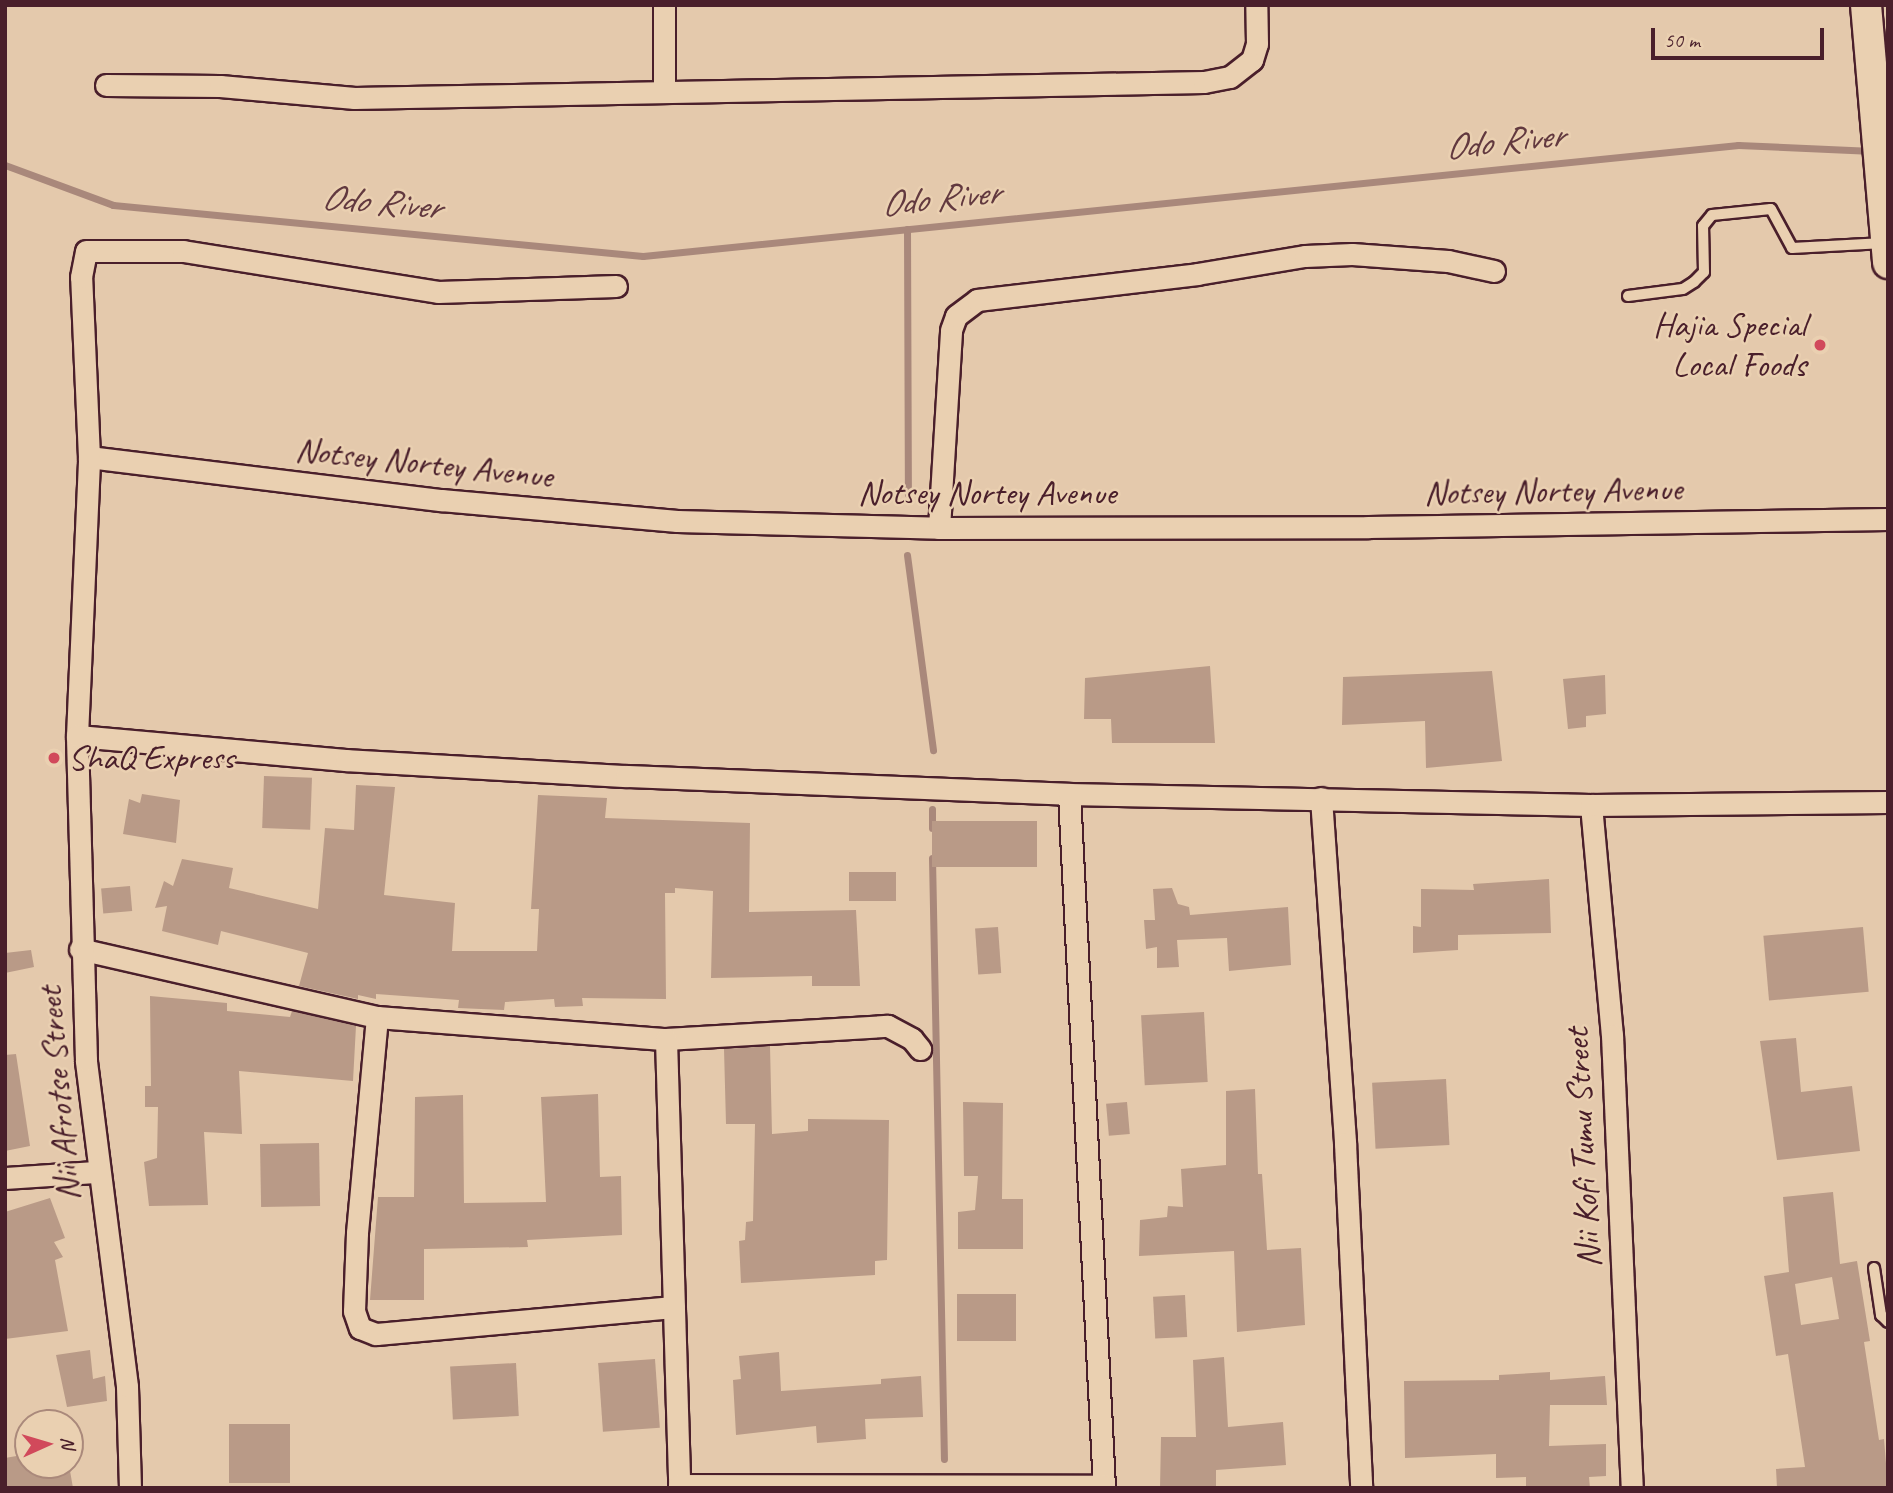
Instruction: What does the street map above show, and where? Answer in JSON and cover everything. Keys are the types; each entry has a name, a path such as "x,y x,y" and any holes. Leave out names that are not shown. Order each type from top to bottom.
{"main road":[{"path":"1866,5 1879,132 1887,253"}],"street":[{"path":"664,5 664,90"},
{"path":"106,85 220,86 355,98 664,90 1204,82 1230,77 1252,60 1257,44 1256,5"},
{"name":"Nii Afrotse Street","path":"130,1488 121,1333 96,1171 80,949 77,736 89,457 81,277 86,251 183,251 439,292 616,286"},
{"path":"939,528 951,330 956,316 977,300 1197,274 1305,256 1352,254 1448,261 1494,271"},
{"name":"Notsey Nortey Avenue","path":"89,457 441,500 677,521 939,528 1888,519"},
{"path":"77,736 346,760 613,775 1069,794 1591,805 1888,802"},
{"path":"667,1039 679,1486 1104,1487 1069,794"},
{"path":"1321,798 1346,1156 1361,1488"},
{"name":"Nii Kofi Tumu Street","path":"1591,805 1612,1035 1632,1488"},
{"path":"80,949 377,1017 667,1039 888,1026 912,1039 920,1049"},
{"path":"377,1017 357,1233 354,1311 360,1328 376,1334 674,1307"},
{"path":"5,1178 96,1171"}],"lane":[{"path":"1628,296 1683,289 1694,282 1704,272 1703,226 1712,215 1771,209 1792,248 1887,253"},
{"path":"1874,1268 1881,1315 1888,1322"}],"building":[{"path":"1210,666 1215,743 1112,743 1111,719 1084,719 1085,678"},
{"path":"1492,671 1502,761 1426,768 1425,721 1342,725 1343,677"},
{"path":"1605,675 1606,714 1586,716 1586,727 1568,729 1563,679"},
{"path":"264,776 312,778 310,830 262,828"},
{"path":"356,785 395,787 384,895 455,903 452,951 537,951 539,909 531,909 538,795 607,798 605,818 750,823 749,912 856,910 860,986 812,986 812,976 711,978 713,891 675,888 675,893 665,893 666,999 582,998 583,1006 555,1007 554,999 505,1002 504,1010 458,1008 459,1000 376,994 376,999 358,995 358,999 299,986 308,953 221,931 218,945 162,931 167,906 155,908 164,881 173,886 182,859 233,868 229,888 318,909 325,828 354,830"},
{"path":"142,794 180,800 176,843 123,834 129,799 140,803"},
{"path":"932,821 1037,821 1037,867 932,867"},
{"path":"849,872 896,872 896,901 849,901"},
{"path":"1549,879 1551,933 1458,935 1458,950 1413,953 1413,926 1421,927 1421,889 1474,890 1473,884"},
{"path":"130,886 132,911 103,913 101,889"},
{"path":"1172,888 1178,904 1189,907 1190,915 1288,907 1291,965 1229,971 1227,938 1177,940 1179,967 1157,968 1157,947 1146,949 1144,920 1155,920 1153,889"},
{"path":"998,927 1001,973 978,974 975,929"},
{"path":"1863,927 1869,992 1769,1000 1763,936"},
{"path":"31,950 34,967 5,973 5,953"},
{"path":"150,996 227,1003 227,1011 290,1017 292,1011 356,1026 353,1081 239,1071 242,1134 204,1132 208,1205 149,1206 144,1162 157,1158 158,1107 145,1107 145,1086 151,1086"},
{"path":"1204,1012 1208,1082 1145,1085 1141,1015"},
{"path":"1796,1038 1801,1092 1852,1086 1860,1151 1777,1160 1760,1041"},
{"path":"770,1046 772,1134 808,1131 808,1119 889,1120 887,1260 875,1261 875,1275 741,1283 739,1241 745,1240 746,1222 753,1221 755,1124 726,1124 724,1049"},
{"path":"16,1054 30,1146 5,1151 5,1055"},
{"path":"1446,1079 1449,1145 1376,1149 1372,1083"},
{"path":"1255,1089 1258,1174 1262,1174 1267,1250 1301,1248 1305,1325 1237,1332 1234,1251 1139,1256 1140,1220 1167,1217 1168,1206 1183,1207 1181,1169 1226,1165 1226,1091"},
{"path":"598,1094 600,1177 621,1176 622,1235 527,1240 528,1247 424,1249 424,1300 370,1300 378,1197 414,1197 415,1097 463,1095 464,1203 546,1202 541,1097"},
{"path":"963,1102 1003,1103 1002,1199 1023,1199 1023,1249 958,1249 958,1212 975,1210 978,1176 964,1176"},
{"path":"1127,1102 1130,1134 1109,1136 1106,1104"},
{"path":"319,1143 320,1206 261,1207 260,1144"},
{"path":"1833,1192 1840,1264 1857,1261 1870,1341 1864,1342 1879,1440 1884,1439 1888,1488 1777,1488 1776,1469 1805,1467 1788,1354 1776,1356 1764,1276 1789,1272 1783,1197","holes":["1832,1277 1839,1319 1801,1325 1795,1284"]},
{"path":"50,1198 65,1238 54,1242 63,1257 55,1260 68,1331 5,1339 5,1212"},
{"path":"957,1294 1016,1294 1016,1341 957,1341"},
{"path":"1185,1295 1187,1337 1155,1339 1153,1297"},
{"path":"90,1350 93,1379 105,1376 107,1401 67,1407 56,1355"},
{"path":"779,1352 781,1391 881,1384 881,1379 921,1376 923,1417 865,1419 866,1439 817,1443 816,1426 736,1435 733,1380 741,1379 739,1356"},
{"path":"1224,1357 1228,1427 1283,1422 1286,1465 1216,1470 1216,1488 1160,1488 1161,1437 1196,1437 1193,1360"},
{"path":"655,1359 660,1428 603,1432 598,1363"},
{"path":"516,1363 519,1416 453,1419 450,1366"},
{"path":"1550,1372 1550,1380 1605,1376 1607,1405 1550,1405 1549,1446 1606,1444 1606,1476 1589,1477 1590,1488 1526,1488 1526,1477 1496,1478 1496,1454 1405,1458 1404,1381 1499,1380 1499,1375"},
{"path":"229,1424 290,1424 290,1483 229,1483"},
{"path":"14,1456 14,1479 71,1479 73,1488 5,1488 5,1458"}],"waterway":[{"name":"Odo River","path":"5,165 113,205 643,256 1738,145 1873,151"},
{"path":"907,229 908,494"},
{"path":"907,555 933,750"},
{"path":"932,809 932,828"},
{"path":"932,858 944,1459"}],"place":[{"name":"Hajia Special Local Foods","path":"1820,345"},
{"name":"ShaQ Express","path":"54,758"}]}
